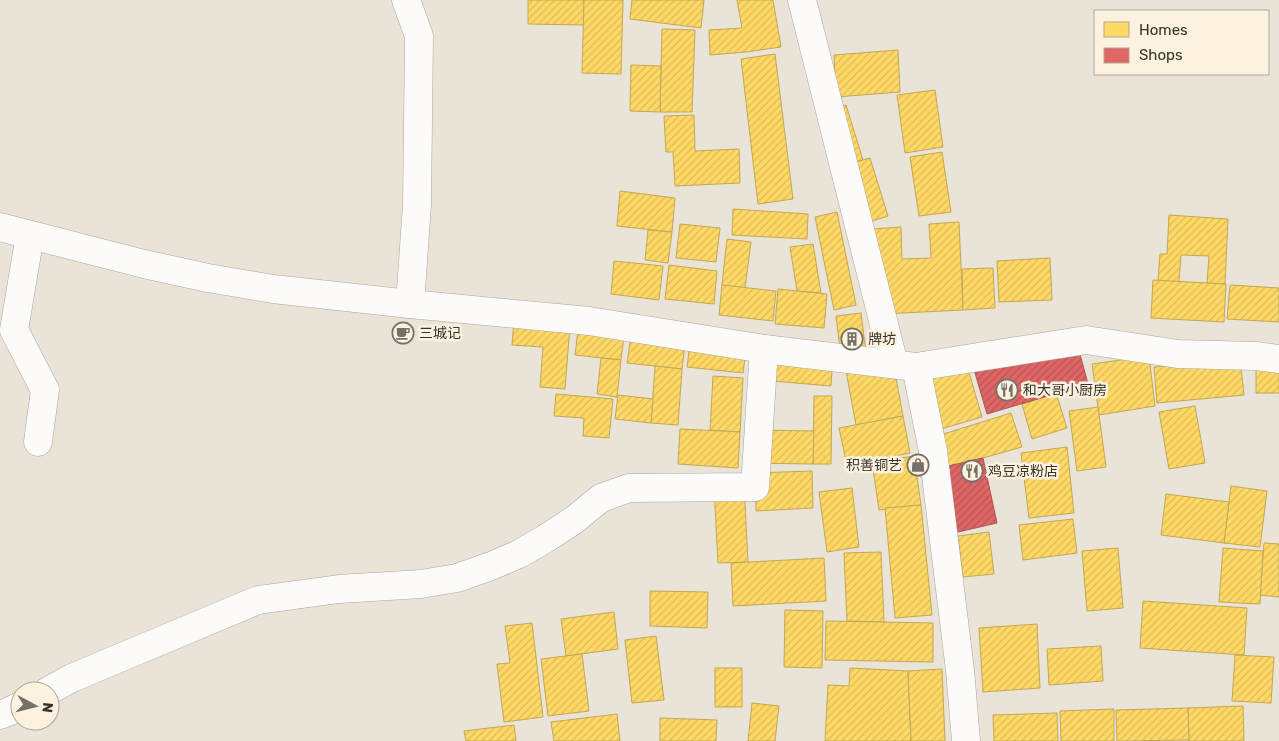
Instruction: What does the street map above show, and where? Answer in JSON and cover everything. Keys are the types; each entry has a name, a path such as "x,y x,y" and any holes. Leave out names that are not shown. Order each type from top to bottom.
{"street":[{"path":"406,0 419,36 417,205 410,304"},
{"path":"802,0 905,366 934,460 959,661 966,741"},
{"path":"0,228 144,264 208,278 273,288 410,304 589,321 764,349 905,366 1086,340 1178,354 1256,356 1279,359"},
{"path":"30,235 14,330 45,390 38,442"},
{"path":"60,684 258,600 339,589 421,584 457,578 519,554 574,520 601,498 630,488 755,487 764,349"}],"building: Homes":[{"path":"528,0 584,0 584,25 528,24"},
{"path":"584,0 623,0 621,74 582,73"},
{"path":"632,0 704,0 701,28 630,19"},
{"path":"737,0 773,0 781,47 710,55 709,30 742,28"},
{"path":"662,29 695,30 692,112 660,112"},
{"path":"898,50 900,92 836,97 834,55"},
{"path":"775,54 793,199 758,204 741,59"},
{"path":"631,65 661,66 660,112 630,111"},
{"path":"935,90 943,147 905,153 897,95"},
{"path":"846,105 863,160 835,168 819,113"},
{"path":"694,115 695,151 739,149 740,183 675,186 673,152 666,152 664,116"},
{"path":"942,152 951,212 919,216 910,157"},
{"path":"870,158 888,216 853,227 835,168"},
{"path":"620,191 675,198 672,232 617,226"},
{"path":"733,209 808,214 807,239 732,235"},
{"path":"837,212 856,305 834,310 815,217"},
{"path":"1169,215 1228,219 1225,284 1207,283 1209,256 1181,255 1179,282 1158,281 1160,254 1167,254"},
{"path":"959,222 963,310 881,314 872,229 901,227 902,259 931,258 929,224"},
{"path":"680,224 720,228 716,262 676,258"},
{"path":"648,230 672,232 668,263 645,260"},
{"path":"727,239 751,242 745,288 722,285"},
{"path":"813,244 821,293 797,291 790,247"},
{"path":"1050,258 1052,300 999,302 997,261"},
{"path":"614,261 663,266 659,300 611,294"},
{"path":"669,265 717,271 714,304 665,299"},
{"path":"993,268 995,308 963,310 962,269"},
{"path":"1153,280 1226,284 1224,322 1151,318"},
{"path":"722,285 776,291 773,321 719,315"},
{"path":"1230,285 1279,288 1279,322 1227,319"},
{"path":"778,289 827,294 824,328 775,324"},
{"path":"515,308 571,313 565,389 540,387 543,347 512,345"},
{"name":"牌坊","path":"861,313 867,361 842,365 836,316"},
{"path":"580,314 626,319 621,360 575,355"},
{"path":"633,322 687,328 682,369 627,363"},
{"path":"691,335 747,342 743,373 687,367"},
{"path":"764,347 833,354 831,386 760,380"},
{"path":"1149,356 1155,406 1099,415 1092,364"},
{"path":"1256,356 1279,357 1279,393 1256,393"},
{"path":"601,358 621,360 617,397 597,394"},
{"path":"965,359 982,417 941,429 925,371"},
{"path":"1240,359 1244,395 1157,403 1154,367"},
{"path":"893,362 903,416 856,425 846,371"},
{"path":"655,366 682,369 678,425 651,423"},
{"path":"713,376 743,378 740,432 710,430"},
{"path":"1056,393 1067,428 1032,439 1022,404"},
{"path":"556,394 613,399 609,438 583,436 584,418 554,416"},
{"path":"618,395 653,399 651,423 615,419"},
{"path":"814,396 832,396 831,464 813,464"},
{"path":"1195,406 1205,463 1169,469 1159,412"},
{"path":"1098,407 1106,467 1077,471 1069,411"},
{"path":"1011,413 1022,447 944,467 937,436"},
{"path":"903,416 910,453 847,466 839,428"},
{"path":"680,429 740,432 738,468 678,464"},
{"path":"752,430 814,431 813,464 752,463"},
{"path":"1067,447 1074,513 1029,518 1021,453"},
{"path":"914,456 921,505 879,510 872,462"},
{"path":"812,471 813,508 756,511 755,473"},
{"path":"744,485 748,562 718,563 714,487"},
{"path":"1231,486 1267,491 1260,547 1224,543"},
{"path":"852,488 859,547 827,552 819,492"},
{"path":"1166,494 1229,502 1224,543 1161,535"},
{"path":"921,505 932,615 895,618 885,508"},
{"path":"1073,519 1077,553 1023,560 1019,525"},
{"path":"989,532 994,574 963,577 958,536"},
{"path":"1264,543 1279,544 1279,597 1260,595"},
{"path":"1118,548 1123,608 1087,611 1082,551"},
{"path":"1223,548 1263,551 1260,604 1219,602"},
{"path":"881,552 884,622 847,621 844,553"},
{"path":"824,558 826,601 733,606 731,563"},
{"path":"650,591 708,592 707,628 650,626"},
{"path":"1143,601 1247,608 1244,655 1140,648"},
{"path":"785,610 823,611 822,668 784,667"},
{"path":"614,612 618,649 566,656 561,619"},
{"path":"826,621 933,623 933,662 825,660"},
{"path":"532,623 543,717 504,722 497,664 510,663 505,626"},
{"path":"1037,624 1040,688 983,692 979,628"},
{"path":"656,636 664,700 632,703 625,640"},
{"path":"1101,646 1103,681 1049,685 1047,649"},
{"path":"582,654 589,711 548,716 541,659"},
{"path":"1235,655 1274,657 1271,703 1232,701"},
{"path":"715,668 742,668 742,707 715,707"},
{"path":"850,668 908,671 911,741 825,741 828,685 849,686"},
{"path":"942,669 945,741 911,741 908,671"},
{"path":"752,703 779,706 775,741 748,741"},
{"path":"1243,706 1244,741 1189,741 1188,708"},
{"path":"1188,708 1189,740 1117,741 1116,710"},
{"path":"1114,709 1114,741 1061,741 1060,711"},
{"path":"1057,713 1058,741 994,741 993,715"},
{"path":"617,714 620,741 554,741 551,722"},
{"path":"660,718 717,720 716,741 660,741"},
{"path":"514,725 516,741 466,741 464,731"}],"building: Shops":[{"path":"1077,343 1088,384 987,414 973,366"},
{"path":"983,458 997,523 958,532 944,467"}],"place":[{"name":"三城记","path":"403,333"},
{"name":"牌坊","path":"852,339"},
{"name":"和大哥小厨房","path":"1007,390"},
{"name":"积善铜艺","path":"918,465"},
{"name":"鸡豆凉粉店","path":"972,471"}]}
